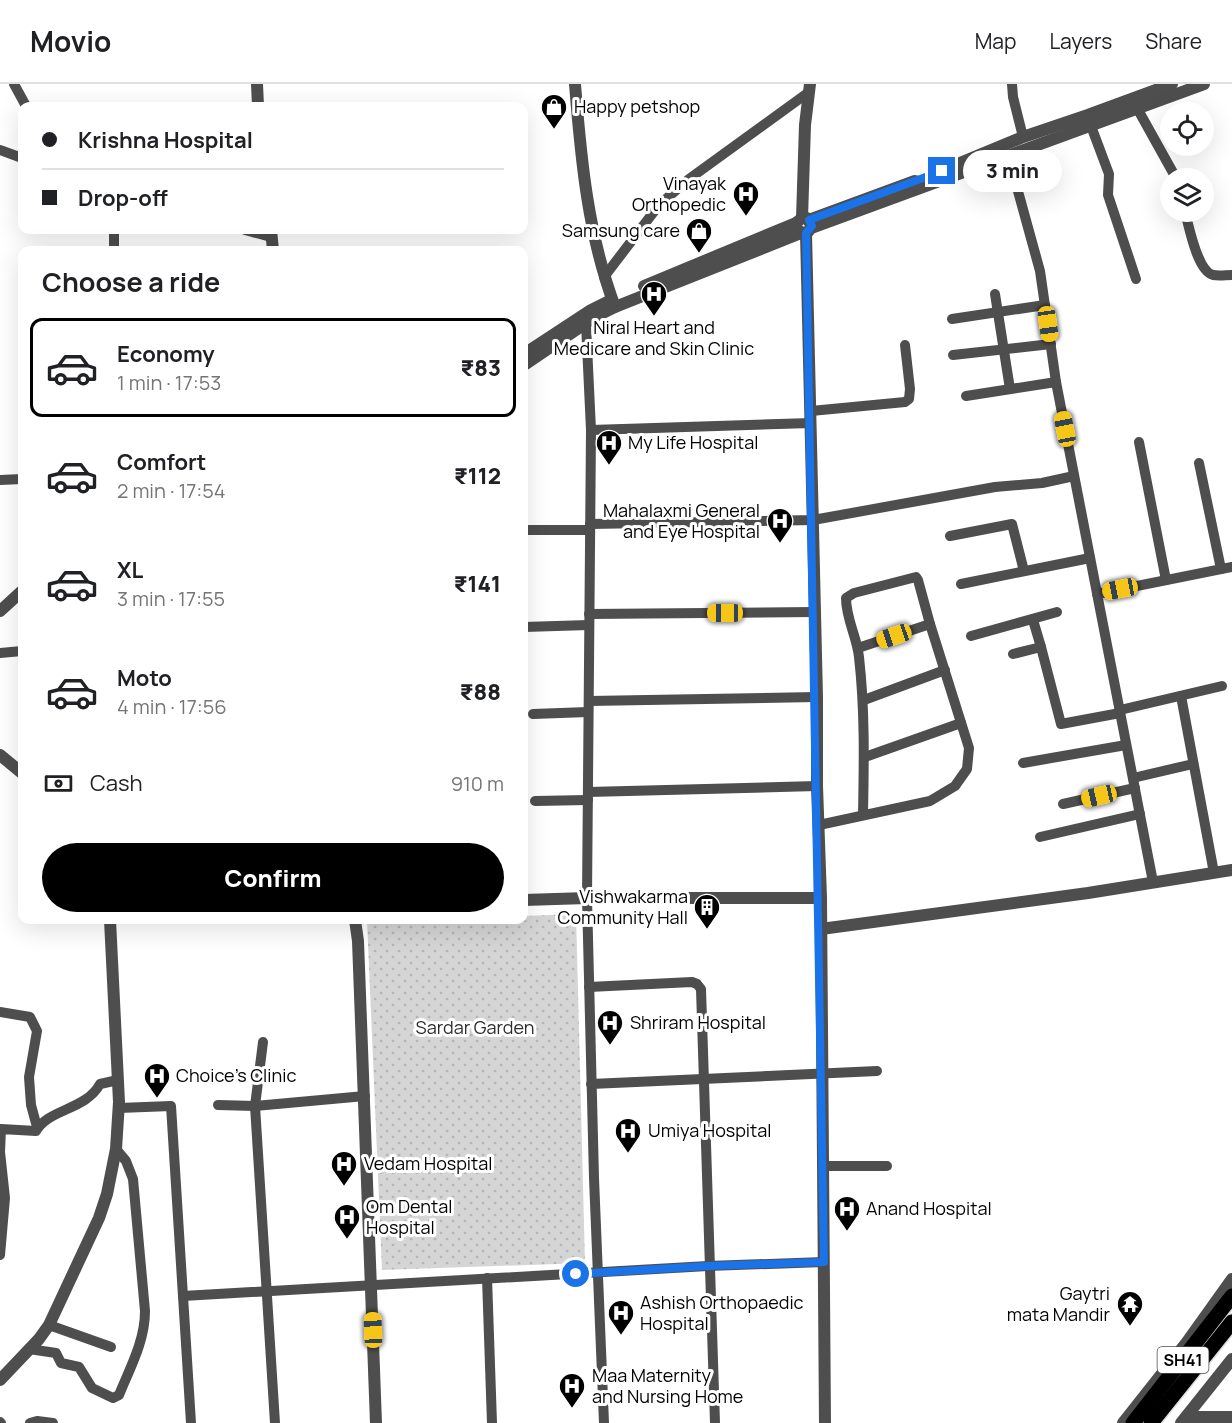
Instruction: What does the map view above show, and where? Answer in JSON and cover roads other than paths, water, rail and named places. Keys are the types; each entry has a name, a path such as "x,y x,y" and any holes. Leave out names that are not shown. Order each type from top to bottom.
{"main road":[{"name":"SH41","path":"1133,1423 1232,1296"},
{"name":"SH41","path":"1151,1423 1232,1322"}],"street":[{"path":"14,84 24,102"},
{"path":"256,84 258,102"},
{"path":"575,84 585,192 604,277 614,303"},
{"path":"1012,84 1012,97 1023,137"},
{"path":"528,351 591,310 614,303 1023,137 1172,84"},
{"path":"804,226 1204,84"},
{"path":"604,277 659,205 689,178 809,88"},
{"path":"809,88 805,125 804,226 811,417 821,898 825,1423"},
{"path":"1137,108 1170,168"},
{"path":"1091,126 1109,174 1108,195 1136,279"},
{"path":"0,150 18,157"},
{"path":"1008,155 1040,271 1056,382 1153,882"},
{"path":"1188,222 1204,269 1212,275 1232,274"},
{"path":"995,294 1010,390"},
{"path":"528,362 614,303"},
{"path":"952,320 1045,305"},
{"path":"586,324 591,430 587,898 591,1084 604,1423"},
{"path":"953,355 1050,344"},
{"path":"591,430 811,417 905,402 909,399 910,389 905,345"},
{"path":"966,396 1056,382"},
{"path":"1139,442 1166,580"},
{"path":"1097,594 1226,568 1199,463"},
{"path":"528,530 813,520 995,487 1042,483 1074,476"},
{"path":"0,480 18,480"},
{"path":"950,536 1012,524 1024,572"},
{"path":"961,584 1090,558"},
{"path":"819,825 930,801 955,786 967,769 969,748 916,577 854,593 846,598 846,610 858,648 864,700 863,815"},
{"path":"0,611 18,595"},
{"path":"528,627 589,619 815,612"},
{"path":"971,636 1057,612"},
{"path":"1033,620 1061,724 1120,712 1222,686"},
{"path":"858,648 930,624"},
{"path":"1012,654 1041,646"},
{"path":"0,653 18,651"},
{"path":"864,700 945,670"},
{"path":"1181,696 1214,873"},
{"path":"533,714 588,707 817,697"},
{"path":"865,757 961,723"},
{"path":"1023,763 1126,745"},
{"path":"0,755 18,770"},
{"path":"1063,804 1194,764"},
{"path":"535,801 588,796 817,786"},
{"path":"1040,837 1140,814"},
{"path":"821,929 1232,870"},
{"path":"528,900 821,898"},
{"path":"0,1380 49,1325 99,1218 107,1194 116,1149 119,1108 110,924"},
{"path":"356,924 365,1096 376,1423"},
{"path":"589,987 692,982 700,989 715,1423"},
{"path":"0,1012 30,1017 37,1031 29,1077 31,1105 38,1127"},
{"path":"263,1042 255,1106 275,1423"},
{"path":"591,1084 877,1071"},
{"path":"0,1255 5,1198 0,1152 1,1129 36,1131 48,1119 94,1094 100,1084 118,1080"},
{"path":"218,1104 255,1106 365,1096"},
{"path":"119,1108 171,1106 191,1423"},
{"path":"29,1349 56,1353 61,1363 79,1367 92,1388 109,1397 119,1395 141,1341 145,1325 145,1311 133,1179 126,1161 116,1149"},
{"path":"823,1166 887,1166"},
{"path":"183,1296 708,1266 824,1262"},
{"path":"487,1278 492,1423"},
{"path":"1123,1423 1187,1342 1232,1279"},
{"path":"49,1325 111,1347"},
{"path":"1184,1420 1232,1359"},
{"path":"1184,1420 1232,1417"},
{"path":"30,1423 37,1421 53,1423"}],"place":[{"name":"Happy petshop","path":"554,130"},
{"name":"Vinayak Orthopedic","path":"746,217"},
{"name":"Samsung care","path":"699,254"},
{"name":"Niral Heart and Medicare and Skin Clinic","path":"654,317"},
{"name":"My Life Hospital","path":"609,466"},
{"name":"Mahalaxmi General and Eye Hospital","path":"780,544"},
{"name":"Vishwakarma Community Hall","path":"707,930"},
{"name":"Shriram Hospital","path":"610,1046"},
{"name":"Choice's Clinic","path":"157,1099"},
{"name":"Umiya Hospital","path":"628,1154"},
{"name":"Vedam Hospital","path":"344,1187"},
{"name":"Anand Hospital","path":"847,1232"},
{"name":"Om Dental Hospital","path":"347,1240"},
{"name":"Gaytri mata Mandir","path":"1130,1327"},
{"name":"Ashish Orthopaedic Hospital","path":"621,1336"},
{"name":"Maa Maternity and Nursing Home","path":"572,1409"}],"park label":[{"name":"Sardar Garden","path":"475,1028"}]}
